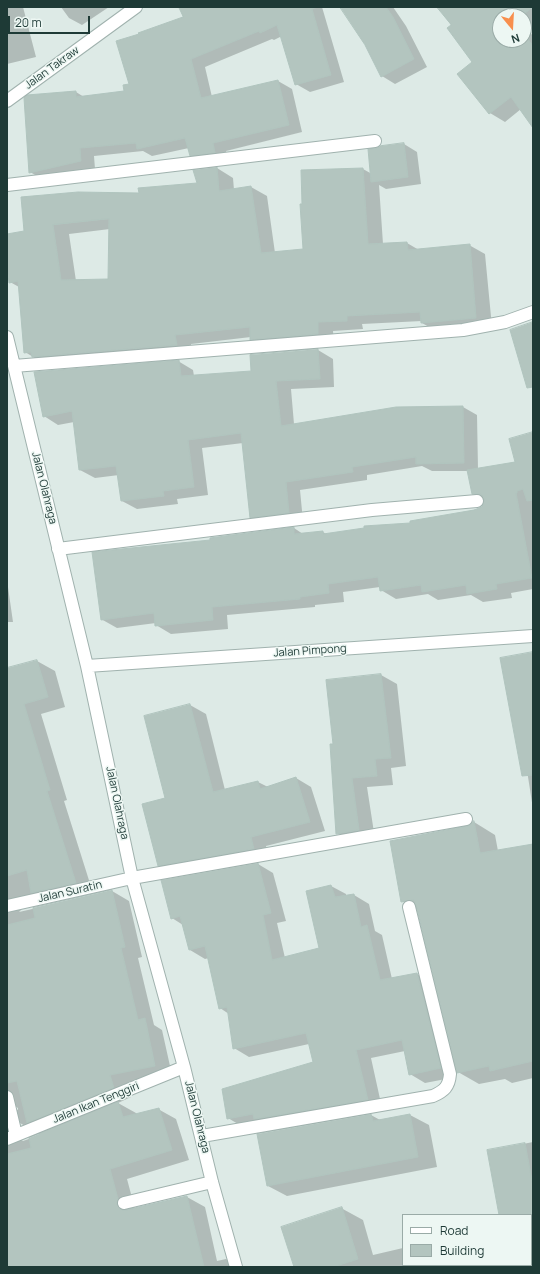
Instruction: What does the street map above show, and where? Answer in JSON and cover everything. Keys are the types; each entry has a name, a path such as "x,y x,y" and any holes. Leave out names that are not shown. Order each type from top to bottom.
{"street":[{"name":"Jalan Takraw","path":"7,101 136,7"},
{"path":"7,185 375,141"},
{"path":"14,366 463,330 505,322 533,312"},
{"name":"Jalan Olahraga","path":"7,337 88,666 132,878 184,1067 212,1182 236,1267"},
{"path":"58,549 372,510 477,501"},
{"name":"Jalan Pimpong","path":"88,666 533,636"},
{"path":"132,878 466,819"},
{"name":"Jalan Suratin","path":"7,906 132,878"},
{"path":"202,1136 433,1096 446,1089 449,1083 450,1074 409,907"},
{"name":"Jalan Ikan Tenggiri","path":"12,1137 184,1067"},
{"path":"7,1098 12,1137"},
{"path":"124,1203 212,1182"}],"building":[{"path":"179,7 317,7 312,9 331,75 295,85 277,25 191,59 201,98 278,80 289,125 213,143 215,153 190,156 185,138 137,149 136,143 80,148 81,161 29,173 24,98 27,95 76,91 76,97 124,91 123,85 129,84 116,41 183,17"},
{"path":"340,7 386,7 393,17 414,59 381,77 365,45"},
{"path":"437,7 533,7 492,8 492,48 532,48 532,45 533,46 533,128 511,97 489,114 457,74 472,62 447,28 451,25"},
{"path":"404,143 408,177 371,182 368,149"},
{"path":"217,167 219,191 251,186 261,253 303,249 300,204 302,204 301,170 363,168 368,244 407,242 408,250 470,244 476,318 421,323 420,312 347,316 347,321 318,322 318,334 250,340 250,327 175,335 177,345 32,357 31,352 24,353 18,281 9,283 7,266 7,234 24,231 21,197 78,192 139,193 138,188 197,183 193,170","holes":["109,219 108,279 61,280 53,225"]},
{"path":"533,322 533,387 527,388 510,330"},
{"path":"318,349 320,379 276,381 281,426 396,407 463,406 464,463 416,464 416,457 352,467 353,472 286,482 289,513 250,518 241,433 188,440 194,487 163,491 164,496 121,501 116,466 79,470 72,411 43,417 34,372 179,360 181,376 251,371 250,355"},
{"path":"533,432 533,500 527,501 523,489 517,491 516,493 532,578 496,584 497,589 467,594 466,585 422,592 421,585 380,591 378,577 328,584 329,593 300,597 300,599 212,607 213,620 155,626 154,613 101,620 92,552 210,540 210,538 294,527 294,534 323,531 323,534 364,528 364,526 410,523 410,521 474,510 482,507 484,500 483,496 480,494 472,494 467,470 515,462 509,439"},
{"path":"533,652 533,775 522,776 500,658"},
{"path":"37,660 48,697 24,704 50,790 47,791 76,883 31,893 27,870 7,876 7,668"},
{"path":"381,674 391,758 375,759 377,776 352,778 359,830 336,834 330,744 333,744 326,680"},
{"path":"190,704 213,792 258,781 260,789 296,777 310,822 251,837 254,849 158,866 142,804 165,798 144,716"},
{"path":"474,821 480,853 533,844 533,1061 490,1071 489,1066 457,1073 416,905 414,900 401,902 390,841 467,826"},
{"path":"258,863 271,913 263,915 272,960 319,948 306,891 331,885 335,897 354,894 361,927 367,925 380,980 417,973 441,1068 409,1075 402,1040 356,1050 368,1100 254,1119 253,1114 227,1119 222,1089 313,1062 306,1033 233,1049 227,1007 219,1009 205,946 189,950 180,916 171,919 161,880"},
{"path":"112,890 125,947 121,948 138,1020 145,1018 155,1066 110,1075 114,1088 27,1123 17,1081 7,1083 7,925 35,918 33,908"},
{"path":"118,1102 123,1117 159,1108 172,1150 110,1169 118,1199 117,1205 122,1210 126,1210 187,1196 204,1267 7,1267 7,1154 31,1148 29,1138"},
{"path":"371,1114 373,1121 410,1114 418,1157 267,1186 257,1134"},
{"path":"525,1143 533,1186 533,1215 499,1214 487,1150"},
{"path":"342,1207 358,1259 333,1267 294,1267 281,1227"}]}
